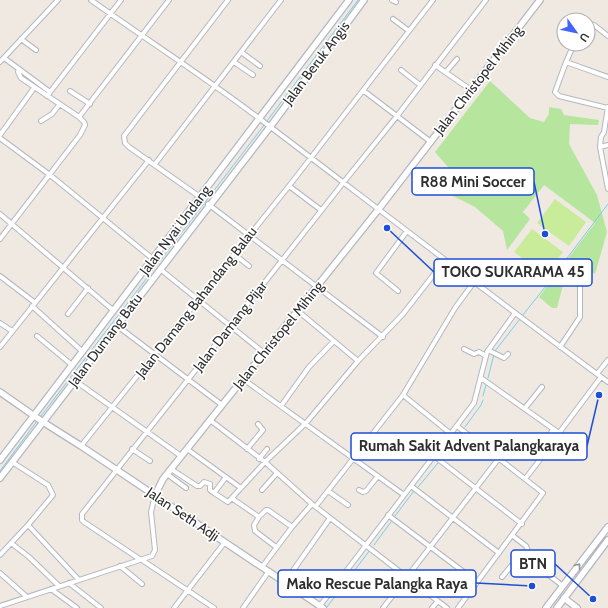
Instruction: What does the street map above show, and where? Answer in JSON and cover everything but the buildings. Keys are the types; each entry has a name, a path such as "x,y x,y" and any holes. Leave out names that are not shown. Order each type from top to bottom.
{"street":[{"path":"0,62 58,0"},
{"path":"91,0 110,14 144,35 180,62 216,86 407,232 608,382"},
{"path":"47,96 121,0"},
{"path":"79,118 144,35 169,0"},
{"path":"200,197 125,143 124,136 228,0"},
{"path":"155,164 281,0"},
{"name":"Jalan Nyai Undang","path":"0,460 349,0"},
{"name":"Jalan Beruk Angis","path":"269,126 364,0"},
{"name":"Jalan Damang Bahandang Balau","path":"81,446 364,91 433,0"},
{"name":"Jalan Damang Pijar","path":"142,560 84,522 81,518 87,506 397,116 486,0"},
{"name":"Jalan Christopel Mihing","path":"142,560 152,556 154,552 151,517 155,495 167,474 378,210 540,0"},
{"path":"393,20 409,31"},
{"path":"596,27 608,36"},
{"path":"22,39 36,50"},
{"path":"241,52 260,66"},
{"path":"570,52 556,89 557,94 608,107 600,147 608,190"},
{"path":"4,58 50,92"},
{"path":"446,72 457,59"},
{"path":"234,62 253,75"},
{"path":"566,62 608,77"},
{"path":"435,65 471,90"},
{"path":"0,239 84,129 84,122 21,78 18,72 19,69"},
{"path":"401,70 420,85"},
{"path":"0,135 34,88"},
{"path":"70,91 90,104"},
{"path":"364,91 431,142"},
{"path":"41,121 52,114 59,105"},
{"name":"Jalan Dumang Batu","path":"0,478 269,126"},
{"path":"0,138 50,174 104,217 153,259"},
{"path":"600,147 608,145"},
{"path":"0,347 63,266 149,160"},
{"path":"289,186 321,210"},
{"path":"208,204 383,337"},
{"path":"0,214 63,266 114,311"},
{"path":"398,291 376,273 407,232"},
{"path":"234,254 249,266"},
{"path":"171,469 197,486 200,486 204,482 210,484 210,490 228,502 233,499 265,462 306,423 358,361 383,337 445,260"},
{"path":"159,269 264,353"},
{"path":"0,276 33,304 83,352"},
{"path":"560,347 580,318 580,279"},
{"path":"262,567 292,527 328,491 402,395 454,308 474,282"},
{"path":"68,314 88,288"},
{"path":"298,311 358,361"},
{"path":"320,607 391,517 404,495 413,487 436,458 451,434 459,427 476,400 483,379 486,356 518,315"},
{"path":"0,322 12,331"},
{"path":"116,325 222,405"},
{"path":"37,336 72,365"},
{"path":"281,406 309,367 334,341"},
{"path":"464,348 472,353 479,352 486,356"},
{"path":"490,351 504,358 508,354"},
{"path":"483,379 559,433 599,376 608,360"},
{"path":"243,379 404,495"},
{"path":"74,380 181,456"},
{"path":"525,408 542,387"},
{"path":"0,392 34,417"},
{"path":"402,395 451,434"},
{"name":"Jalan Seth Adji","path":"34,417 155,495 320,607"},
{"path":"210,420 265,462 330,518 447,608"},
{"path":"247,449 263,430 258,424"},
{"path":"458,608 530,514 543,494 459,427"},
{"path":"525,479 549,448 544,442 553,430"},
{"path":"385,607 513,440"},
{"path":"132,449 150,461"},
{"path":"259,458 267,449"},
{"path":"186,450 241,488"},
{"path":"436,458 522,524"},
{"path":"0,555 28,525 52,496 53,491 44,481 12,462"},
{"path":"262,490 276,473"},
{"path":"167,474 186,488"},
{"path":"359,490 363,492 366,491 378,476"},
{"path":"214,493 226,477"},
{"path":"413,487 499,553"},
{"path":"328,491 348,506"},
{"path":"233,499 259,517"},
{"path":"276,547 255,531 254,525 259,517 266,510 268,510 292,527"},
{"path":"391,517 477,582"},
{"path":"285,582 330,518"},
{"path":"28,525 79,580"},
{"path":"546,608 608,527"},
{"path":"513,536 526,546 530,559 533,563 563,586"},
{"path":"557,608 608,540"},
{"path":"174,608 188,592 225,542"},
{"path":"11,543 59,586"},
{"path":"587,555 593,560"},
{"path":"502,577 517,559 530,559"},
{"path":"0,606 142,560 214,608"},
{"path":"120,566 142,584"},
{"path":"243,608 269,571"},
{"path":"0,573 27,597"},
{"path":"70,583 99,608"},
{"path":"51,589 77,608"},
{"path":"564,598 577,608"},
{"path":"432,608 438,601"}],"green space":[{"path":"490,81 530,118 544,122 549,114 549,107 561,109 564,115 599,120 598,125 570,124 569,144 597,195 607,232 595,274 574,263 562,271 563,285 557,308 552,308 539,297 595,223 544,185 523,212 530,219 507,250 503,231 475,207 451,195 459,180 435,152"},
{"path":"555,199 586,222 569,246 537,223"},
{"path":"532,229 563,252 545,275 514,252"}],"waterway":[{"path":"267,121 358,0"},
{"path":"41,416 265,124"},
{"path":"522,316 608,204"},
{"path":"495,351 520,319"},
{"path":"488,378 494,354"},
{"path":"483,396 486,385"},
{"path":"465,427 483,400"},
{"path":"0,471 37,421"},
{"path":"442,458 461,432"},
{"path":"418,487 438,463"},
{"path":"395,516 414,491"},
{"path":"374,545 391,522"},
{"path":"327,607 370,550"}],"place":[{"name":"TOKO SUKARAMA 45","path":"387,228"},
{"name":"R88 Mini Soccer","path":"545,234"},
{"name":"Rumah Sakit Advent Palangkaraya","path":"599,395"},
{"name":"Mako Rescue Palangka Raya","path":"532,586"},
{"name":"BTN","path":"593,599"}]}
